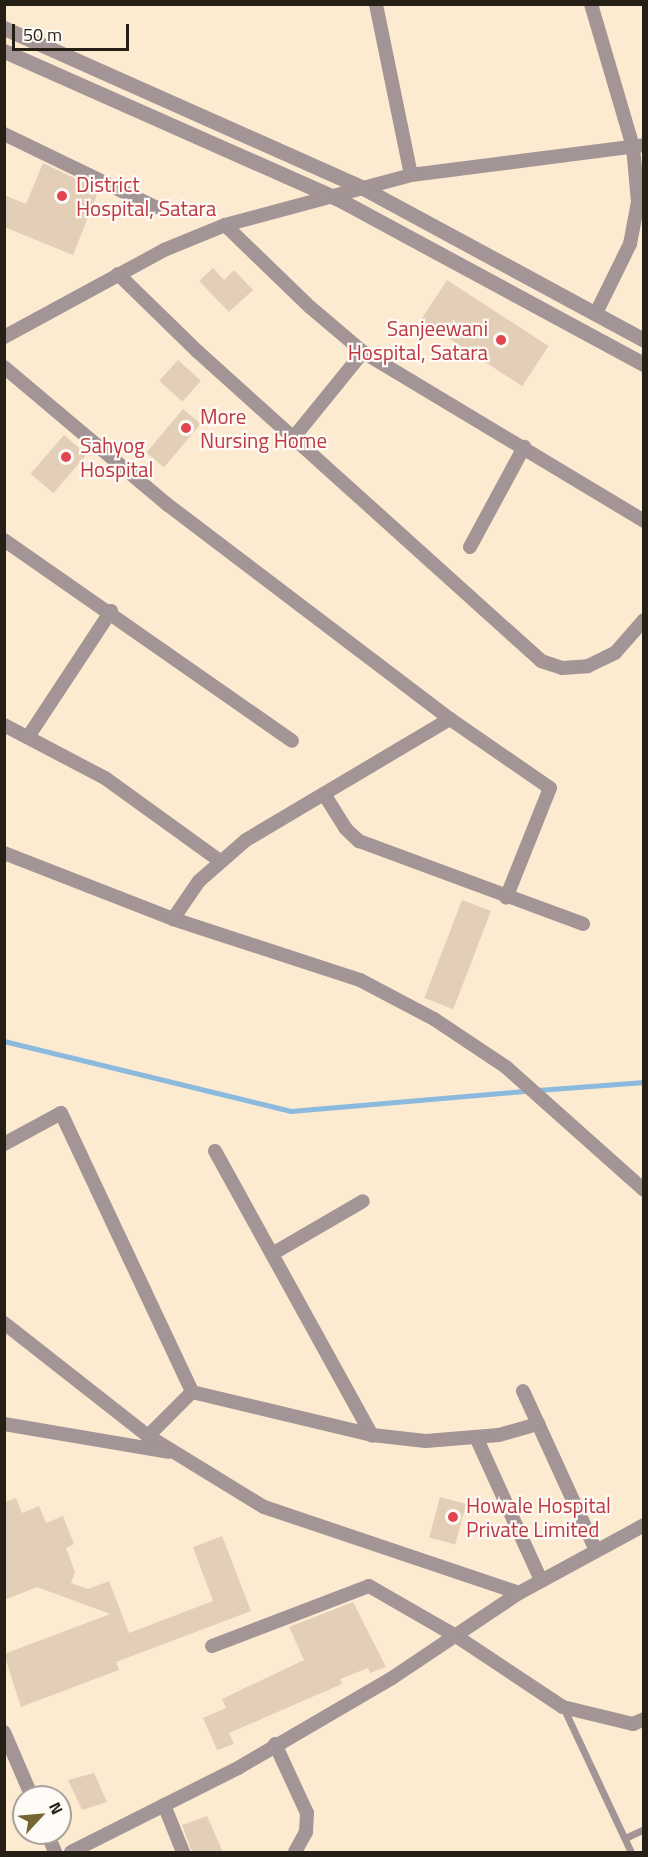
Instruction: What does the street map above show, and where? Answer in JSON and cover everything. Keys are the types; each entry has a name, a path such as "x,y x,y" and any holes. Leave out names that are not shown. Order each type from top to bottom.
{"street":[{"path":"376,4 411,175"},
{"path":"591,4 638,146 638,202 630,244 596,313"},
{"path":"4,28 363,188 644,340"},
{"path":"4,51 328,195 644,364"},
{"path":"4,134 155,207"},
{"path":"4,337 118,274 225,225 328,195 411,175 638,146"},
{"path":"225,225 310,307 363,352 644,521"},
{"path":"493,282 503,264"},
{"path":"118,274 541,661 562,668 588,666 615,653 644,620"},
{"path":"294,437 363,352"},
{"path":"4,367 168,505 450,719 550,788 506,898"},
{"path":"470,547 524,447"},
{"path":"4,540 111,611 292,741"},
{"path":"28,737 111,611"},
{"path":"173,919 199,881 246,840 450,719"},
{"path":"4,725 105,778 220,861"},
{"path":"324,794 346,829 359,841 506,898 583,924"},
{"path":"4,853 173,919 360,980 434,1019 506,1068 644,1190"},
{"path":"4,1144 61,1113 192,1392"},
{"path":"215,1151 372,1435"},
{"path":"272,1254 363,1201"},
{"path":"4,1323 148,1436 264,1507 519,1593"},
{"path":"523,1391 595,1548"},
{"path":"192,1392 372,1435 426,1441 476,1437 538,1424"},
{"path":"148,1436 192,1392"},
{"path":"4,1424 177,1454"},
{"path":"476,1437 541,1580"},
{"path":"71,1852 164,1805 392,1678 519,1593 595,1548 644,1525"},
{"path":"212,1646 369,1586 456,1636 563,1707 633,1724 644,1719"},
{"path":"4,1732 27,1785"},
{"path":"275,1744 308,1813 306,1832 296,1852"},
{"path":"164,1805 183,1852"}],"lane":[{"path":"563,1707 631,1852"},
{"path":"625,1838 644,1829"}],"building":[{"path":"43,163 99,190 73,255 4,227 4,195 26,204"},
{"path":"213,268 224,280 234,270 253,290 229,312 199,281"},
{"path":"447,280 548,346 522,386 421,320"},
{"path":"178,360 201,381 182,402 159,381"},
{"path":"183,409 201,424 164,467 146,453"},
{"path":"64,435 87,455 53,493 31,473"},
{"path":"462,900 491,911 453,1009 424,998"},
{"path":"440,1497 466,1504 455,1545 429,1538"},
{"path":"16,1498 22,1513 39,1506 46,1523 63,1516 74,1544 66,1548 75,1572 71,1583 88,1589 109,1581 129,1633 213,1601 193,1547 222,1536 251,1611 116,1662 119,1670 21,1707 4,1654 110,1614 37,1587 4,1600 4,1502"},
{"path":"353,1602 386,1667 370,1673 368,1668 340,1679 342,1684 229,1733 234,1744 217,1750 203,1718 226,1708 222,1699 304,1660 289,1627"},
{"path":"94,1773 107,1802 82,1810 68,1780"},
{"path":"207,1816 223,1852 192,1852 182,1825"}],"waterway":[{"path":"4,1041 291,1111 526,1091"},
{"path":"538,1090 644,1082"}],"place":[{"name":"District Hospital, Satara","path":"62,196"},
{"name":"Sanjeewani Hospital, Satara","path":"501,340"},
{"name":"More Nursing Home","path":"186,428"},
{"name":"Sahyog Hospital","path":"66,457"},
{"name":"Howale Hospital Private Limited","path":"453,1517"}]}
